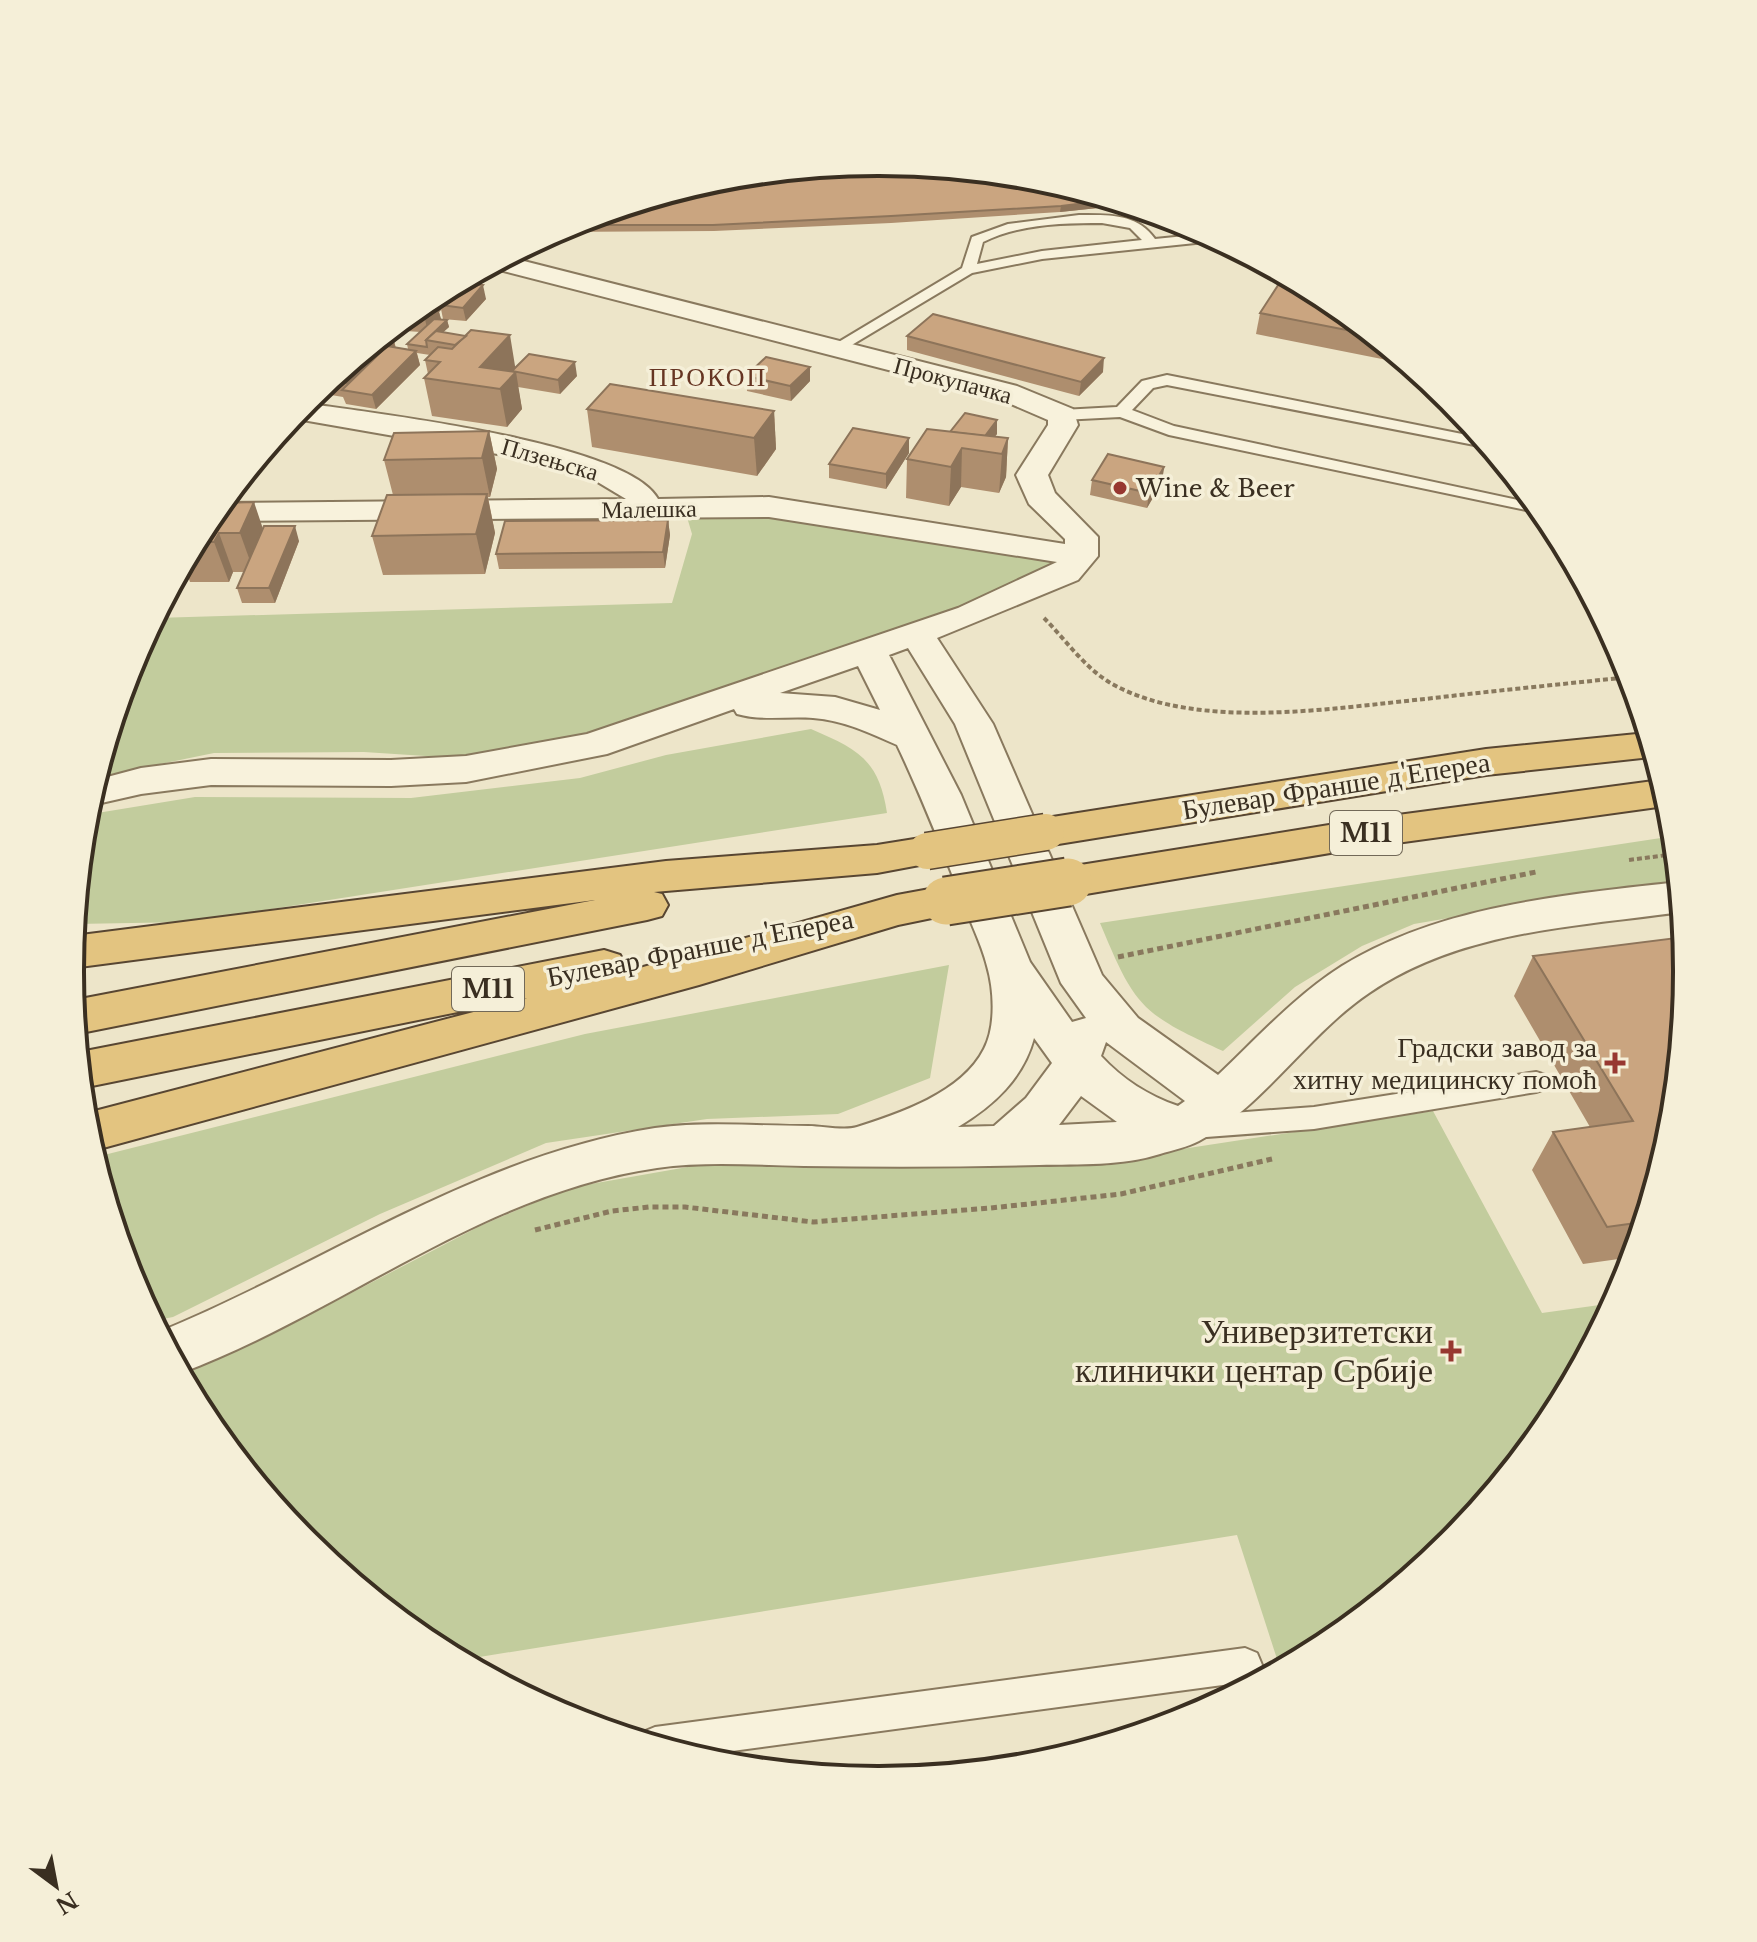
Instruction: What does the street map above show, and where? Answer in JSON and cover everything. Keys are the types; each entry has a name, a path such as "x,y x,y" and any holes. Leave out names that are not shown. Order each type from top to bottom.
{"highway":[{"path":"1486,762 1636,732"},
{"name":"Булевар Франше д'Епереа","path":"86,1015 877,859 1486,762 1640,746"},
{"name":"Булевар Франше д'Епереа","path":"90,1068 946,901 1360,834 1653,795"},
{"path":"85,949 666,876 877,859"},
{"path":"100,1130 699,969 897,910"}],"street":[{"name":"Прокупачка","path":"512,266 1007,392 1062,415"},
{"name":"Плзењска","path":"313,413 488,441 552,457 618,479 635,489 643,499 644,509"},
{"path":"105,790 141,781 211,772 391,773 466,769 554,755 673,719 970,615 1066,573 1081,556 1082,537 1040,497 1032,475 1063,425 1062,415"},
{"name":"Малешка","path":"230,513 783,509 1081,556"},
{"path":"916,634 955,689 974,724 1096,970 1122,1030 1167,1066 1214,1118"},
{"path":"869,651 941,795 1010,968 1078,1063 1097,1083 1139,1112 1214,1118"},
{"path":"673,719 742,707 811,703 848,710 914,738"},
{"path":"180,1349 269,1309 494,1194 570,1164 657,1148 720,1144 1003,1147 1130,1141 1214,1118 1309,1014 1362,974 1418,946 1539,918 1669,899"},
{"path":"833,1146 880,1137 910,1126 951,1108 977,1090 994,1072 1014,1027 1010,968"},
{"path":"1003,1147 1045,1109 1078,1063 1096,970"}],"lane":[{"path":"968,270 977,240 1012,227 1108,219 1134,225 1151,244"},
{"path":"835,349 968,270 1017,258 1189,240"},
{"path":"1122,412 1148,384 1167,380 1470,441"},
{"path":"1062,415 1122,412 1169,430 1522,506"},
{"path":"1214,1118 1314,1118 1536,1082"},
{"path":"683,1740 1245,1665"}],"path":[{"path":"1041,615 1112,685 1147,697 1232,711 1279,714 1617,678"},
{"path":"1619,861 1664,855"},
{"path":"1096,970 1544,871"},
{"path":"532,1231 612,1211 649,1207 685,1207 813,1222 991,1208 1121,1194 1277,1158"}],"green space":[{"path":"796,506 1063,563 956,612 643,717 551,742 456,758 364,752 214,753 109,775 144,667 167,618 672,603 692,534 684,507"},
{"path":"811,729 863,758 878,780 887,813 189,922 86,924 100,813 195,797 411,798 580,778 666,755"},
{"path":"1661,838 1668,890 1513,907 1414,924 1362,946 1295,987 1223,1051 1174,1027 1144,1004 1122,973 1100,923"},
{"path":"949,965 930,1078 838,1114 707,1119 546,1143 380,1214 164,1319 126,1226 106,1155 585,1034"},
{"path":"1433,1111 1542,1313 1599,1305 1567,1368 1539,1412 1476,1495 1440,1533 1362,1601 1277,1658 1237,1535 478,1657 395,1601 317,1533 248,1455 191,1370 288,1326 480,1226 568,1188 716,1162 870,1168 1182,1149"}],"building":[{"path":"878,176 982,183 1082,203 891,216 713,225 607,225 724,192 827,178"},
{"path":"478,285 483,285 463,308 444,305"},
{"path":"1278,285 1347,330 1260,313"},
{"path":"933,314 1104,358 1081,382 907,336"},
{"path":"434,319 447,320 426,340 427,347 407,344"},
{"path":"471,330 510,335 480,367 516,372 500,389 424,378 440,362 425,360 438,347 452,349"},
{"path":"436,331 466,336 455,345 426,340"},
{"path":"389,346 416,351 372,395 342,390"},
{"path":"529,354 575,362 558,380 512,371"},
{"path":"766,357 810,367 790,386 746,376"},
{"path":"610,384 774,411 754,438 587,409"},
{"path":"965,413 997,420 985,436 950,432"},
{"path":"853,428 909,438 886,474 829,464"},
{"path":"927,429 1008,438 1002,454 962,448 951,467 907,459"},
{"path":"489,431 482,458 384,460 394,433"},
{"path":"1108,454 1164,467 1149,493 1092,480"},
{"path":"487,494 476,534 372,536 387,495"},
{"path":"254,502 240,533 219,533 214,542 210,542 218,530 237,503"},
{"path":"668,520 663,552 496,554 505,521"},
{"path":"264,526 295,526 269,588 237,588"},
{"path":"1672,939 1671,1023 1666,1075 1658,1126 1632,1224 1607,1227 1553,1132 1633,1121 1533,956"}],"place":[{"name":"Wine & Beer","path":"1120,488"},
{"name":"Градски завод за хитну медицинску помоћ","path":"1615,1063"},
{"name":"Универзитетски клинички центар Србије","path":"1451,1351"}],"district":[{"name":"ПРОКОП","path":"708,377"}]}
